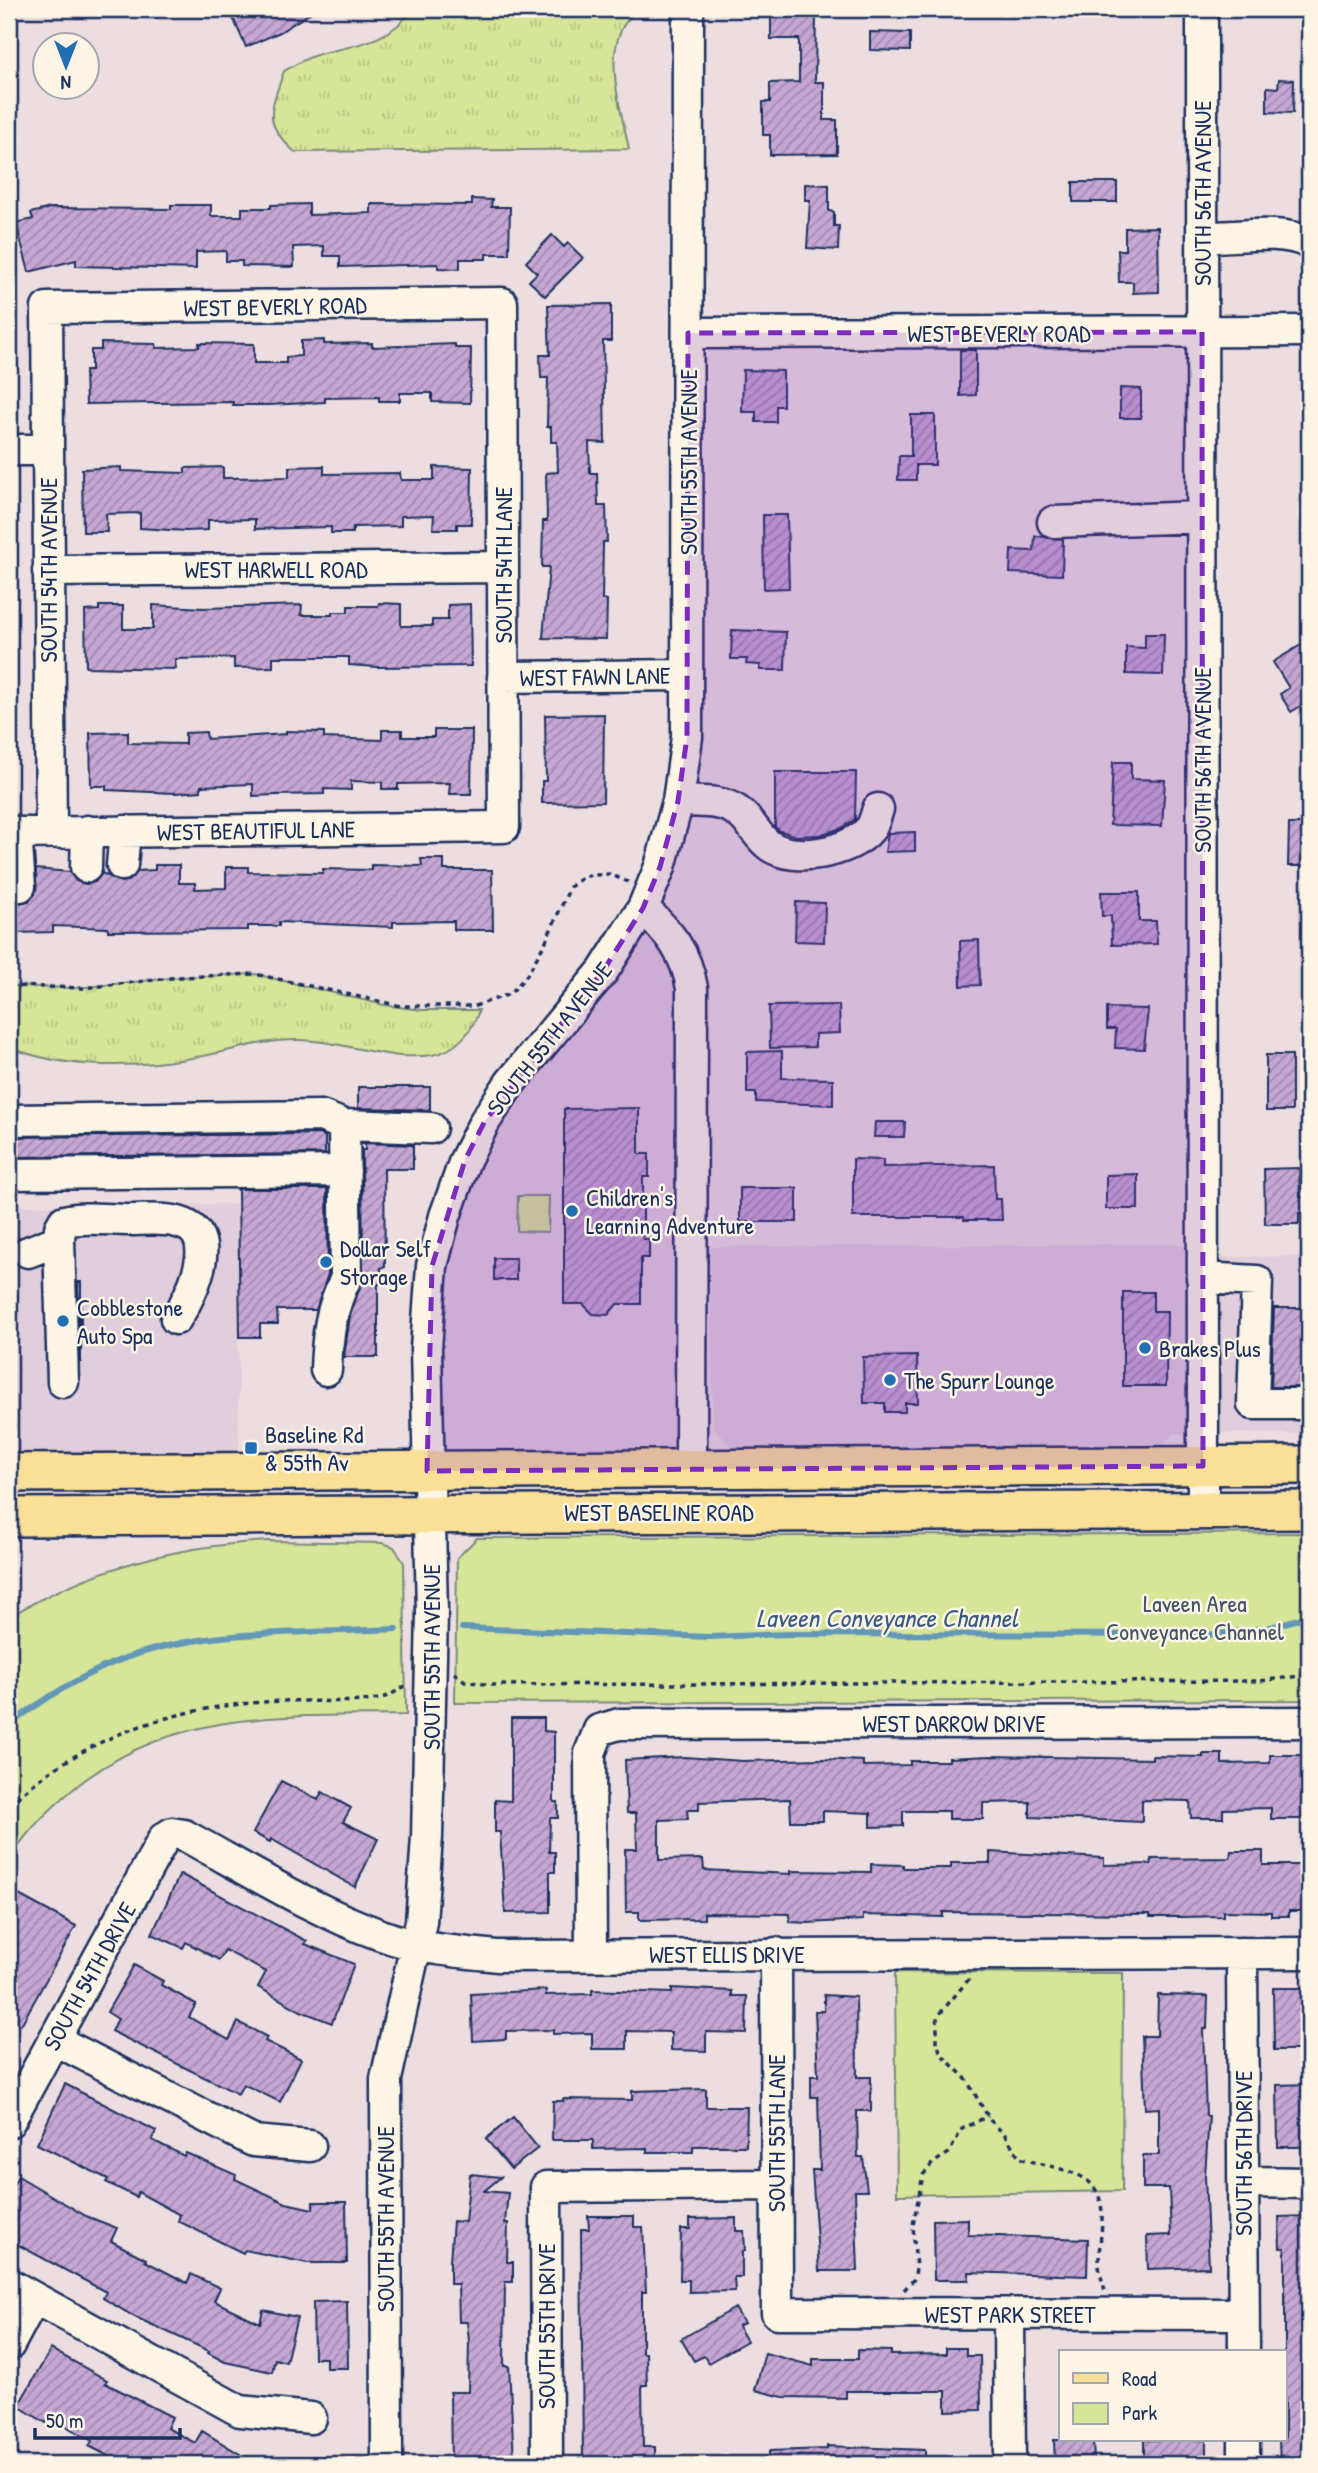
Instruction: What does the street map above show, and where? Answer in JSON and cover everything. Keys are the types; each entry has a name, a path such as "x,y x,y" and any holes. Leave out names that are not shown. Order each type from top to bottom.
{"main road":[{"name":"WEST BASELINE ROAD","path":"9,1473 1309,1465"},
{"name":"WEST BASELINE ROAD","path":"9,1517 1309,1510"}],"street":[{"name":"SOUTH 55TH AVENUE","path":"387,2464 386,2080 393,2035 416,1945 428,1837 432,1612 426,1348 432,1266 445,1216 465,1160 510,1083 604,971 643,908 660,867 678,801 687,737 688,9"},
{"name":"SOUTH 56TH AVENUE","path":"1202,9 1203,1511"},
{"path":"1202,237 1298,237 1309,243"},
{"name":"WEST BEVERLY ROAD","path":"47,308 502,303"},
{"name":"SOUTH 54TH LANE","path":"502,303 503,827"},
{"name":"SOUTH 54TH AVENUE","path":"47,308 51,832"},
{"name":"WEST BEVERLY ROAD","path":"688,334 1309,331"},
{"path":"9,450 47,450"},
{"path":"1053,522 1202,517"},
{"name":"WEST HARWELL ROAD","path":"48,571 503,567"},
{"name":"WEST FAWN LANE","path":"503,677 687,675"},
{"path":"678,801 721,804 735,810 750,821 768,844 779,851 827,854 853,842 871,828 878,808"},
{"name":"WEST BEAUTIFUL LANE","path":"12,833 503,827"},
{"path":"86,867 87,831"},
{"path":"122,865 125,831"},
{"path":"12,833 20,886"},
{"path":"643,908 675,941 688,964 692,988 691,1470"},
{"path":"9,1120 321,1116 344,1125 431,1128"},
{"path":"326,1370 327,1337 337,1295 346,1278 344,1125"},
{"path":"9,1174 345,1171"},
{"path":"63,1382 58,1240 60,1227 72,1219 163,1220 188,1226 199,1241 199,1273 192,1294 176,1320"},
{"path":"28,1252 58,1240"},
{"path":"1202,1278 1257,1281 1253,1404 1309,1404"},
{"name":"WEST DARROW DRIVE","path":"591,1955 590,1753 599,1730 619,1724 1309,1722"},
{"name":"WEST ELLIS DRIVE","path":"172,1833 184,1835 328,1913 383,1936 416,1945 498,1956 1309,1953"},
{"name":"SOUTH 54TH DRIVE","path":"9,2122 164,1838 172,1833"},
{"name":"SOUTH 55TH LANE","path":"776,1953 777,2313"},
{"name":"SOUTH 56TH DRIVE","path":"1242,1953 1244,2350"},
{"path":"55,2040 253,2141 310,2146"},
{"path":"1244,2182 1309,2183"},
{"name":"SOUTH 55TH DRIVE","path":"547,2464 546,2187 776,2185"},
{"path":"9,2345 22,2291 240,2411 312,2418"},
{"name":"WEST PARK STREET","path":"777,2313 1243,2314"},
{"path":"1009,2315 1010,2464"},
{"path":"1244,2442 1244,2464"}],"path":[{"path":"9,986 83,988 180,976 255,974 401,1006 475,1006 510,994 527,975 545,943 570,887 584,876 609,874 628,882 643,908"},
{"path":"9,1805 34,1782 89,1746 134,1726 199,1708 265,1702 377,1699 432,1660 465,1681 491,1685 1259,1681 1309,1675"},
{"path":"972,1953 971,1974 966,1986 937,2017 937,2044 942,2055 966,2079 988,2116 1020,2158 1078,2175 1092,2183 1100,2194 1102,2207 1098,2267 1102,2277 1105,2314"},
{"path":"898,2314 902,2296 914,2279 913,2225 923,2175 933,2163 949,2153 962,2129 988,2116"}],"highlighted area":[{"path":"1202,332 1203,1466 427,1471 432,1266 465,1160 485,1121 603,971 643,908 660,867 678,801 687,737 688,333"}],"shaded area":[{"name":"Children's Learning Adventure","path":"645,926 681,972 680,1451 438,1454 441,1291 449,1250 474,1172 496,1128 611,982"},
{"path":"238,1204 239,1456 9,1458 9,1206"},
{"path":"1179,1244 1226,1257 1309,1256 1309,1434 1174,1433 1162,1447 734,1450 713,1427 709,1247"}],"green space":[{"path":"412,9 639,9 626,22 618,38 615,55 617,94 629,149 295,152 284,142 273,123 275,96 284,71 315,55 358,45 383,35 394,29"},
{"path":"255,974 384,1005 422,1010 479,1010 468,1032 456,1045 432,1055 398,1056 331,1043 284,1040 180,1060 105,1065 55,1060 9,1047 9,986 77,988 180,977"},
{"path":"518,1196 549,1196 548,1232 517,1231"},
{"name":"Laveen Area Conveyance Channel","path":"1309,1533 1309,1700 455,1703 457,1558 477,1538"},
{"path":"269,1541 383,1543 394,1547 404,1563 406,1715 313,1716 225,1723 182,1732 141,1747 101,1768 63,1798 25,1837 9,1863 9,1617 71,1585 134,1562 200,1548"},
{"path":"895,1972 1123,1973 1122,2191 897,2195"}],"building":[{"path":"229,9 316,9 280,32 246,47"},
{"path":"771,9 816,11 815,82 824,82 824,120 837,120 837,154 770,155 770,135 763,135 763,102 770,102 770,83 799,82 799,39 771,39"},
{"path":"870,32 910,33 910,51 870,50"},
{"path":"1279,79 1294,80 1293,113 1267,112 1267,87 1278,88"},
{"path":"1073,182 1117,182 1117,202 1073,202"},
{"path":"805,184 829,185 829,211 834,212 834,226 839,226 838,250 807,248 810,200 805,200"},
{"path":"472,199 492,200 491,207 510,207 509,254 486,254 486,259 460,259 460,269 438,268 438,264 340,267 340,256 324,256 324,246 293,247 294,267 242,266 242,261 226,261 226,251 196,252 196,269 76,266 76,260 29,272 16,223 33,219 31,213 50,208 171,209 171,205 211,205 211,216 242,216 242,208 309,204 309,215 371,213 371,204 472,205"},
{"path":"1158,227 1159,292 1133,293 1133,282 1119,282 1118,250 1125,250 1125,228"},
{"path":"552,235 564,247 568,243 583,258 545,296 529,281 537,273 526,262"},
{"path":"611,304 611,341 603,341 605,443 589,442 590,473 597,473 598,506 606,506 607,542 603,542 602,600 607,600 606,639 543,638 549,567 542,567 543,521 547,521 546,473 558,472 557,442 551,442 551,427 547,427 548,378 541,378 540,355 550,355 548,305"},
{"path":"324,340 324,344 372,343 372,347 455,344 455,348 471,348 470,403 432,402 432,393 400,393 400,401 379,401 379,397 325,398 325,402 269,405 233,405 233,402 86,404 85,371 91,371 91,350 101,350 101,343 156,344 156,348 199,347 199,343 254,344 254,363 286,363 286,357 301,356 301,341"},
{"path":"960,350 976,350 976,395 960,396"},
{"path":"743,370 783,371 783,406 776,406 776,422 756,422 756,412 742,412"},
{"path":"1120,388 1141,389 1141,418 1120,418"},
{"path":"911,415 935,415 935,465 916,465 916,480 898,480 899,456 911,456"},
{"path":"324,466 324,474 400,473 401,480 434,480 434,467 472,468 471,524 457,524 457,529 433,529 434,515 401,516 401,526 353,527 353,533 331,533 331,527 255,529 255,519 208,520 208,530 186,531 140,528 140,513 106,514 107,532 83,532 82,469 121,467 121,471 185,473 185,468 223,467 223,478 289,477 289,467"},
{"path":"763,515 787,515 789,588 764,589"},
{"path":"1035,536 1063,539 1062,575 1010,573 1011,550 1034,551"},
{"path":"379,603 401,604 401,626 432,626 432,620 448,620 448,605 470,604 471,666 377,667 349,665 349,657 273,657 273,667 234,668 234,658 175,659 176,669 86,667 85,611 99,610 99,606 123,606 123,629 153,629 153,605 204,608 302,605 301,615 332,615 332,612 348,612 348,606 378,606"},
{"path":"732,630 786,632 785,670 760,670 760,665 746,664 747,659 731,659"},
{"path":"1145,634 1164,634 1163,675 1126,674 1126,647 1145,648"},
{"path":"1309,640 1309,701 1291,712 1280,694 1289,688 1273,662"},
{"path":"604,714 603,802 542,803 542,781 546,781 545,715"},
{"path":"382,730 402,730 402,737 434,737 434,730 472,730 471,794 449,794 450,783 398,784 398,789 382,789 382,782 351,781 351,790 324,789 324,794 253,796 253,784 201,786 201,791 175,793 106,790 106,786 91,786 90,733 128,732 128,743 185,744 185,733 206,732 207,739 286,734 286,731 324,732 324,738 382,740"},
{"path":"1113,762 1131,762 1131,779 1165,780 1162,826 1110,825"},
{"path":"775,772 856,772 855,819 842,828 819,835 796,836 780,831 775,827"},
{"path":"1289,824 1309,824 1309,866 1288,866"},
{"path":"915,832 915,851 885,852 888,833"},
{"path":"421,859 444,859 444,870 492,870 493,930 454,930 454,921 393,922 393,927 279,922 279,926 248,926 248,930 108,931 108,928 53,926 53,932 15,933 15,902 29,901 35,894 36,869 70,872 76,881 86,884 95,882 102,873 121,882 130,880 138,871 155,870 155,865 179,865 179,883 195,883 195,889 226,888 226,867 248,867 248,872 323,873 323,869 371,870 371,865 422,866"},
{"path":"1101,892 1139,892 1139,921 1156,921 1157,944 1112,945 1111,916 1102,916"},
{"path":"796,902 825,903 824,942 795,941"},
{"path":"979,940 980,985 961,986 960,941"},
{"path":"839,1005 840,1033 815,1034 815,1047 770,1048 769,1006"},
{"path":"1107,1008 1148,1009 1144,1049 1115,1048 1116,1029 1107,1029"},
{"path":"782,1051 782,1078 833,1079 833,1105 756,1102 756,1093 747,1093 747,1052"},
{"path":"1266,1055 1292,1055 1292,1111 1266,1111"},
{"path":"358,1087 430,1087 430,1110 358,1108"},
{"path":"639,1108 639,1154 649,1154 649,1177 643,1177 643,1239 649,1239 649,1258 641,1258 641,1304 617,1304 608,1315 593,1314 583,1304 564,1304 564,1109"},
{"path":"875,1122 905,1122 904,1137 874,1137"},
{"path":"325,1136 325,1154 9,1157 9,1137"},
{"path":"365,1143 413,1145 413,1169 384,1169 385,1266 381,1268 381,1284 378,1284 378,1357 344,1357 350,1316 363,1278 362,1150 365,1150"},
{"path":"853,1159 883,1160 883,1167 994,1165 995,1199 1001,1199 1002,1220 964,1220 964,1217 853,1217"},
{"path":"1299,1168 1300,1197 1307,1197 1307,1213 1299,1213 1299,1224 1265,1224 1264,1169"},
{"path":"1138,1174 1138,1209 1106,1209 1106,1175"},
{"path":"740,1188 797,1188 797,1222 740,1222"},
{"path":"238,1189 327,1189 328,1274 316,1310 277,1310 278,1324 260,1324 260,1337 240,1337"},
{"path":"494,1258 516,1258 516,1280 494,1280"},
{"path":"78,1282 81,1282 81,1362 80,1362"},
{"name":"Brakes Plus","path":"1123,1292 1153,1292 1153,1311 1167,1311 1166,1386 1123,1386"},
{"path":"1274,1308 1309,1308 1309,1387 1271,1387"},
{"name":"The Spurr Lounge","path":"917,1356 918,1403 905,1403 905,1412 885,1412 885,1403 864,1403 863,1357"},
{"path":"511,1718 544,1718 544,1731 554,1732 554,1802 558,1802 558,1818 550,1818 549,1852 555,1852 555,1872 550,1872 550,1912 505,1913 500,1832 495,1832 495,1800 511,1801"},
{"path":"1203,1754 1222,1754 1222,1764 1270,1763 1270,1755 1302,1755 1303,1819 1271,1819 1271,1808 1223,1809 1223,1818 1191,1818 1190,1801 1142,1800 1142,1822 1030,1817 1030,1802 983,1803 983,1819 949,1819 949,1811 903,1811 903,1826 871,1827 871,1813 823,1811 823,1821 791,1821 790,1799 699,1802 699,1810 687,1810 688,1819 659,1820 659,1860 703,1859 704,1870 791,1874 791,1871 871,1872 871,1864 903,1865 903,1868 951,1868 951,1863 990,1863 990,1852 1104,1858 1104,1865 1151,1864 1151,1859 1230,1858 1231,1851 1263,1851 1263,1865 1303,1865 1304,1911 1289,1911 1289,1916 1271,1916 1271,1912 1223,1911 1223,1916 1183,1917 1150,1917 1150,1914 943,1912 943,1917 863,1915 863,1920 808,1923 790,1922 790,1914 704,1913 704,1919 639,1920 639,1912 626,1912 625,1849 637,1849 636,1813 627,1813 625,1760 684,1757 743,1761 822,1759 863,1761 863,1766 910,1765 910,1761 949,1761 949,1758 990,1756 1152,1759 1152,1756 1203,1757"},
{"path":"281,1781 318,1800 322,1792 351,1808 343,1822 378,1839 355,1887 271,1839 270,1842 253,1833"},
{"path":"180,1874 307,1941 305,1944 354,1964 332,2023 301,2011 258,1987 266,1972 225,1950 219,1960 186,1942 183,1948 152,1934"},
{"path":"17,1894 76,1926 21,2025 9,2019 9,1909"},
{"path":"134,1965 163,1981 161,1985 196,2004 189,2017 229,2040 238,2022 267,2037 265,2041 301,2059 280,2102 243,2084 238,2094 111,2031 118,2019 107,2012"},
{"path":"672,1988 732,1991 732,1996 747,1996 746,2033 706,2032 706,2051 671,2050 671,2032 627,2031 627,2049 592,2049 592,2033 553,2034 553,2030 506,2031 506,2039 473,2041 471,1994 546,1990 546,1995 592,1994 592,1990 672,1993"},
{"path":"1273,1988 1306,1988 1306,2050 1274,2050"},
{"path":"824,1995 856,1997 857,2077 871,2077 871,2111 857,2111 858,2157 863,2157 867,2191 855,2191 858,2271 819,2271 812,2170 820,2170 818,2097 811,2097 811,2076 818,2076 815,2011 824,2011"},
{"path":"1158,1995 1208,1996 1207,2029 1203,2029 1206,2116 1209,2116 1205,2176 1209,2267 1148,2269 1147,2236 1171,2235 1169,2188 1143,2188 1143,2155 1159,2155 1159,2108 1145,2109 1142,2036 1157,2036"},
{"path":"65,2084 156,2131 152,2140 184,2156 186,2153 236,2175 235,2179 286,2203 313,2209 313,2202 346,2202 347,2263 307,2263 245,2250 243,2253 178,2221 180,2215 138,2192 136,2197 106,2182 108,2179 37,2144"},
{"path":"1309,2084 1309,2147 1278,2147 1277,2085"},
{"path":"706,2089 706,2107 747,2107 746,2146 693,2146 693,2152 647,2152 647,2148 593,2149 593,2140 552,2140 553,2101 632,2100 632,2091"},
{"path":"513,2117 538,2148 511,2169 486,2139"},
{"path":"470,2174 501,2177 484,2191 508,2193 505,2223 508,2223 507,2262 513,2262 513,2282 505,2282 504,2366 509,2366 514,2459 506,2460 506,2464 451,2464 450,2392 468,2392 469,2341 467,2322 459,2322 458,2284 450,2284 450,2261 453,2221 465,2222"},
{"path":"18,2176 86,2216 117,2228 111,2241 146,2259 145,2261 187,2283 191,2274 220,2288 214,2301 260,2323 263,2310 297,2317 286,2362 275,2359 272,2372 225,2362 208,2353 209,2351 133,2316 103,2298 106,2292 9,2240 9,2193"},
{"path":"588,2216 634,2216 634,2227 643,2227 646,2292 642,2292 642,2353 646,2353 647,2385 642,2385 643,2447 655,2447 655,2464 583,2464 581,2229 589,2229"},
{"path":"1309,2216 1309,2464 1280,2464 1279,2442 1286,2442 1286,2350 1285,2248 1280,2248 1279,2217"},
{"path":"736,2218 736,2231 744,2231 745,2251 742,2251 742,2277 734,2277 735,2291 689,2292 689,2280 680,2280 681,2229 690,2229 690,2219"},
{"path":"968,2219 968,2235 1088,2239 1087,2276 969,2272 969,2280 934,2280 933,2220"},
{"path":"347,2301 348,2368 326,2368 326,2358 314,2358 313,2302"},
{"path":"735,2308 744,2323 738,2326 747,2341 708,2363 704,2356 694,2361 681,2339"},
{"path":"946,2348 966,2348 966,2356 980,2356 981,2410 946,2411 946,2391 846,2391 846,2398 783,2397 755,2390 765,2353 813,2366 813,2359 858,2359 858,2350 891,2351 891,2355 946,2354"},
{"path":"51,2349 107,2380 105,2383 172,2417 167,2428 195,2443 202,2431 256,2464 124,2464 89,2446 92,2441 50,2417 46,2423 18,2406"},
{"path":"1054,2440 1093,2442 1094,2463 1055,2464"},
{"path":"1144,2442 1206,2442 1206,2464 1144,2463"},
{"path":"827,2446 925,2450 925,2464 769,2464 769,2451 827,2449"}],"waterway":[{"name":"Laveen Conveyance Channel","path":"462,1628 711,1637 787,1634 1206,1635 1267,1628 1309,1616"},
{"name":"Laveen Conveyance Channel","path":"9,1725 47,1698 87,1675 148,1651 218,1637 397,1629"}],"place":[{"name":"Children's Learning Adventure","path":"572,1211"},
{"name":"Dollar Self Storage","path":"326,1262"},
{"name":"Cobblestone Auto Spa","path":"63,1321"},
{"name":"Brakes Plus","path":"1145,1348"},
{"name":"The Spurr Lounge","path":"890,1380"},
{"name":"Baseline Rd & 55th Av","path":"251,1448"}]}
